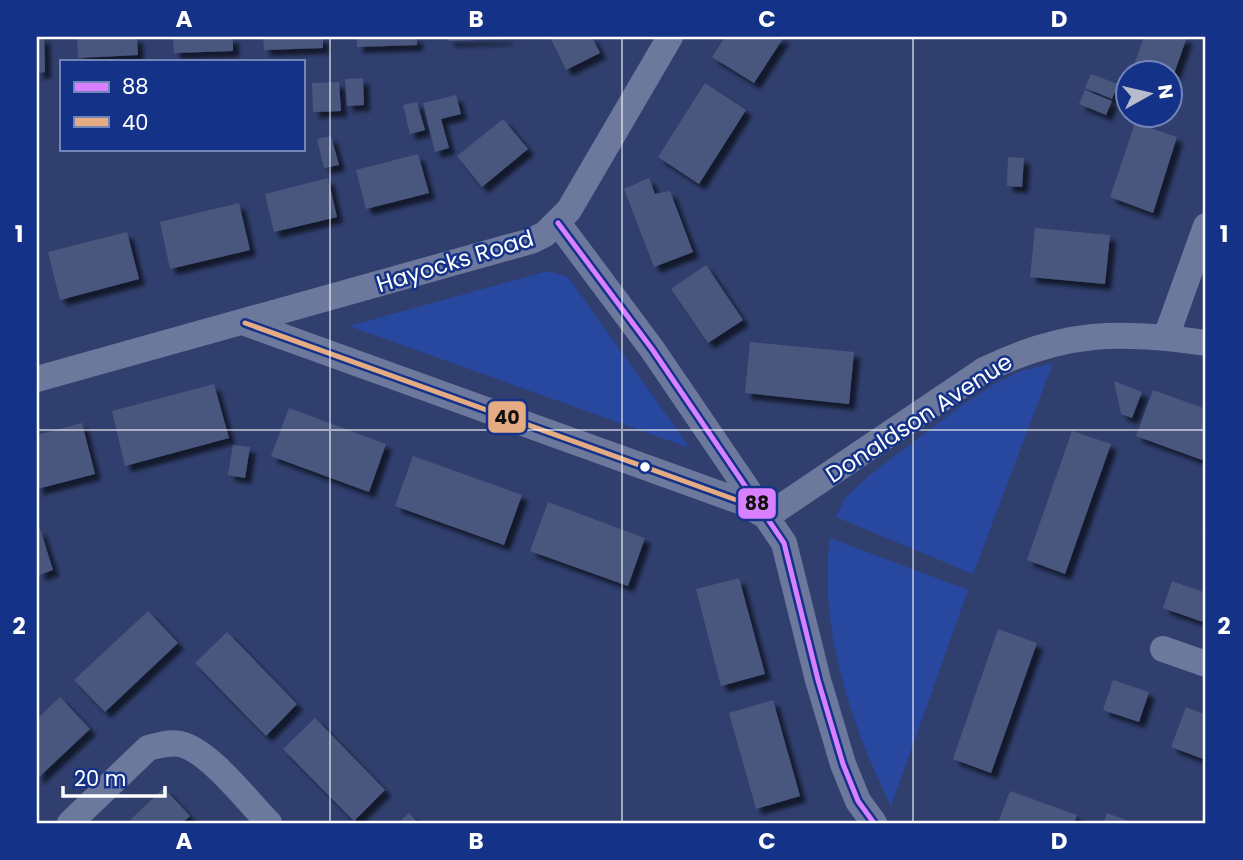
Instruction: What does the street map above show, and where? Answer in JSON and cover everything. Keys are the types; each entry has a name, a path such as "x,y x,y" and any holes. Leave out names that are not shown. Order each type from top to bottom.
{"street":[{"path":"558,223 579,194 670,37"},
{"name":"Hayocks Road","path":"37,379 531,241 558,223 652,349 784,543 818,680 843,764 858,801 874,823"},
{"path":"1167,337 1206,226"},
{"name":"Hayocks Road","path":"245,323 742,502 766,517"},
{"name":"Donaldson Avenue","path":"766,517 984,370 1022,352 1066,340 1117,334 1206,343"},
{"path":"1163,649 1206,664"},
{"path":"70,823 148,748 165,743 180,744 203,755 269,823"}],"shaded area":[{"path":"548,271 568,277 690,448 349,326"},
{"path":"1053,363 973,574 836,517 845,498 871,474 961,406 998,382 1022,371"},
{"path":"830,538 968,590 891,806 863,743 841,676 829,607"}],"building":[{"path":"37,37 44,37 45,72 37,73"},
{"path":"77,37 137,37 138,55 78,58"},
{"path":"173,37 233,37 233,51 174,53"},
{"path":"263,37 323,37 323,48 264,50"},
{"path":"357,37 417,37 417,45 357,47"},
{"path":"448,37 507,37 507,39 448,41"},
{"path":"550,37 592,37 600,53 566,70"},
{"path":"725,37 784,37 754,83 712,57"},
{"path":"1144,37 1187,37 1179,60 1136,60"},
{"path":"1091,74 1114,83 1114,94 1112,99 1085,88"},
{"path":"363,78 364,105 347,106 345,79"},
{"path":"339,82 341,111 313,112 312,83"},
{"path":"705,83 746,110 699,184 658,157"},
{"path":"1085,90 1112,101 1106,115 1079,104"},
{"path":"456,95 461,114 441,119 449,148 435,152 423,103"},
{"path":"417,102 425,130 410,134 403,105"},
{"path":"503,119 528,149 482,187 457,156"},
{"path":"1133,130 1156,130 1177,137 1153,213 1110,197"},
{"path":"331,136 339,165 324,168 317,139"},
{"path":"418,154 429,193 366,209 356,170"},
{"path":"1008,157 1024,158 1022,187 1007,186"},
{"path":"328,178 337,217 274,232 265,194"},
{"path":"649,178 655,194 670,191 693,252 654,267 624,189"},
{"path":"239,203 250,250 170,269 160,222"},
{"path":"1035,228 1110,235 1105,284 1030,277"},
{"path":"127,232 139,279 60,300 48,252"},
{"path":"706,265 743,320 708,343 671,289"},
{"path":"750,342 854,352 849,404 745,393"},
{"path":"1114,381 1142,392 1132,418 1121,414"},
{"path":"214,384 229,438 125,466 112,411"},
{"path":"1153,390 1206,409 1206,447 1202,460 1136,436"},
{"path":"289,408 386,444 369,492 271,456"},
{"path":"82,423 95,474 37,489 37,435"},
{"path":"1072,431 1111,444 1065,574 1027,560"},
{"path":"233,445 250,447 245,478 228,475"},
{"path":"413,456 522,495 504,545 395,506"},
{"path":"548,502 645,538 628,586 530,551"},
{"path":"1206,514 1206,531 1202,530"},
{"path":"40,529 53,570 39,575 37,530"},
{"path":"739,578 765,674 721,686 696,589"},
{"path":"1172,581 1206,593 1206,623 1163,608"},
{"path":"148,611 178,643 105,712 74,680"},
{"path":"998,629 1037,643 991,773 953,759"},
{"path":"227,632 297,704 266,736 195,663"},
{"path":"1113,680 1149,692 1139,722 1103,710"},
{"path":"60,697 90,729 37,779 37,719"},
{"path":"773,700 800,796 756,809 729,713"},
{"path":"1186,707 1206,715 1206,760 1171,747"},
{"path":"315,718 385,790 354,821 283,749"},
{"path":"164,788 190,816 182,823 127,823"},
{"path":"1010,791 1077,815 1074,823 998,823"},
{"path":"409,813 418,823 398,823"},
{"path":"1107,813 1134,823 1103,823"}],"transit line":[{"name":"88","path":"558,223 652,349 784,543 818,680 843,764 858,801 874,823"},
{"name":"40","path":"245,323 742,502 766,517"}]}
